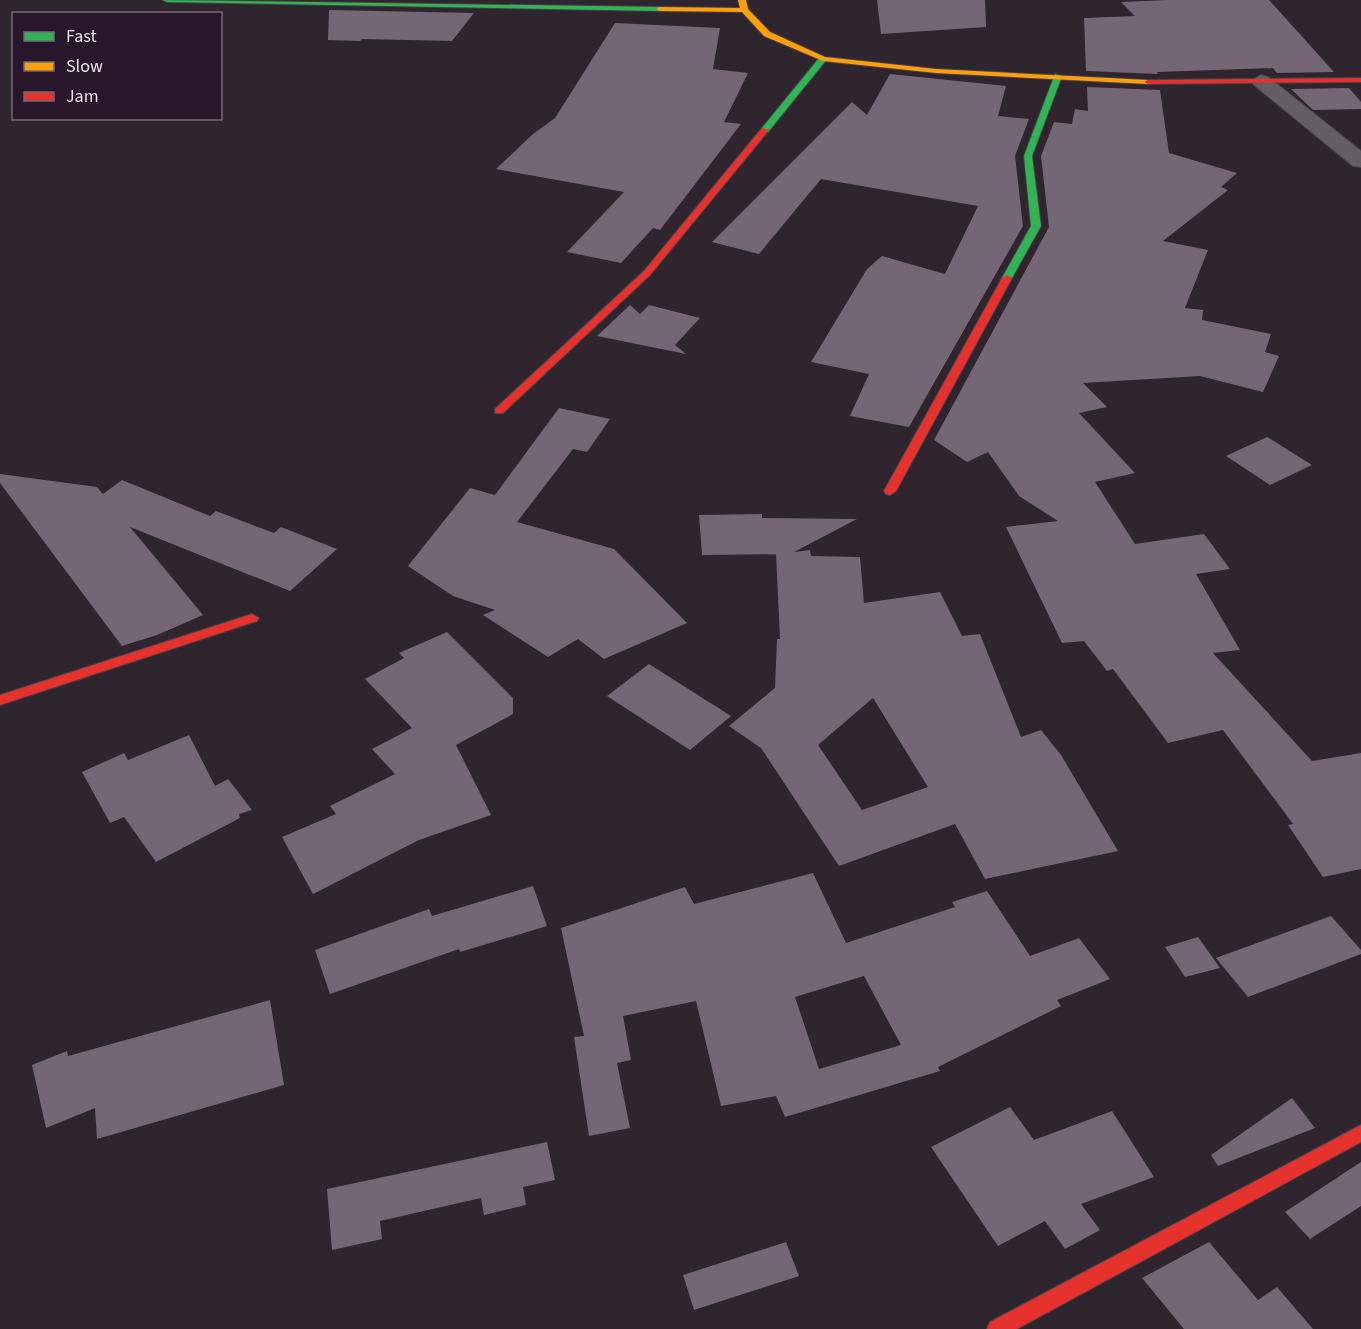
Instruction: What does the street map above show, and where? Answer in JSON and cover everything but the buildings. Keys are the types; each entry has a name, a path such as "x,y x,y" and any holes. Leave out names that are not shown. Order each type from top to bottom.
{"street":[{"path":"167,0 743,5 768,34 823,59 936,71 1149,81 1361,81"},
{"path":"499,411 647,273 823,59"},
{"path":"890,491 1036,226 1028,156 1058,76"},
{"path":"1261,81 1361,161"},
{"path":"0,699 252,618"},
{"path":"997,1329 1361,1133"}],"traffic: fast":[{"path":"167,0 660,9"},
{"path":"765,130 823,59"},
{"path":"1007,278 1036,226 1028,156 1058,76"}],"traffic: slow":[{"path":"742,0 744,10 767,34 823,59 936,71 1148,82"},
{"path":"660,9 744,10"}],"traffic: jam":[{"path":"1148,82 1361,80"},
{"path":"499,411 647,273 765,130"},
{"path":"890,491 1007,278"},
{"path":"0,700 252,618"},
{"path":"997,1329 1361,1133"}]}
